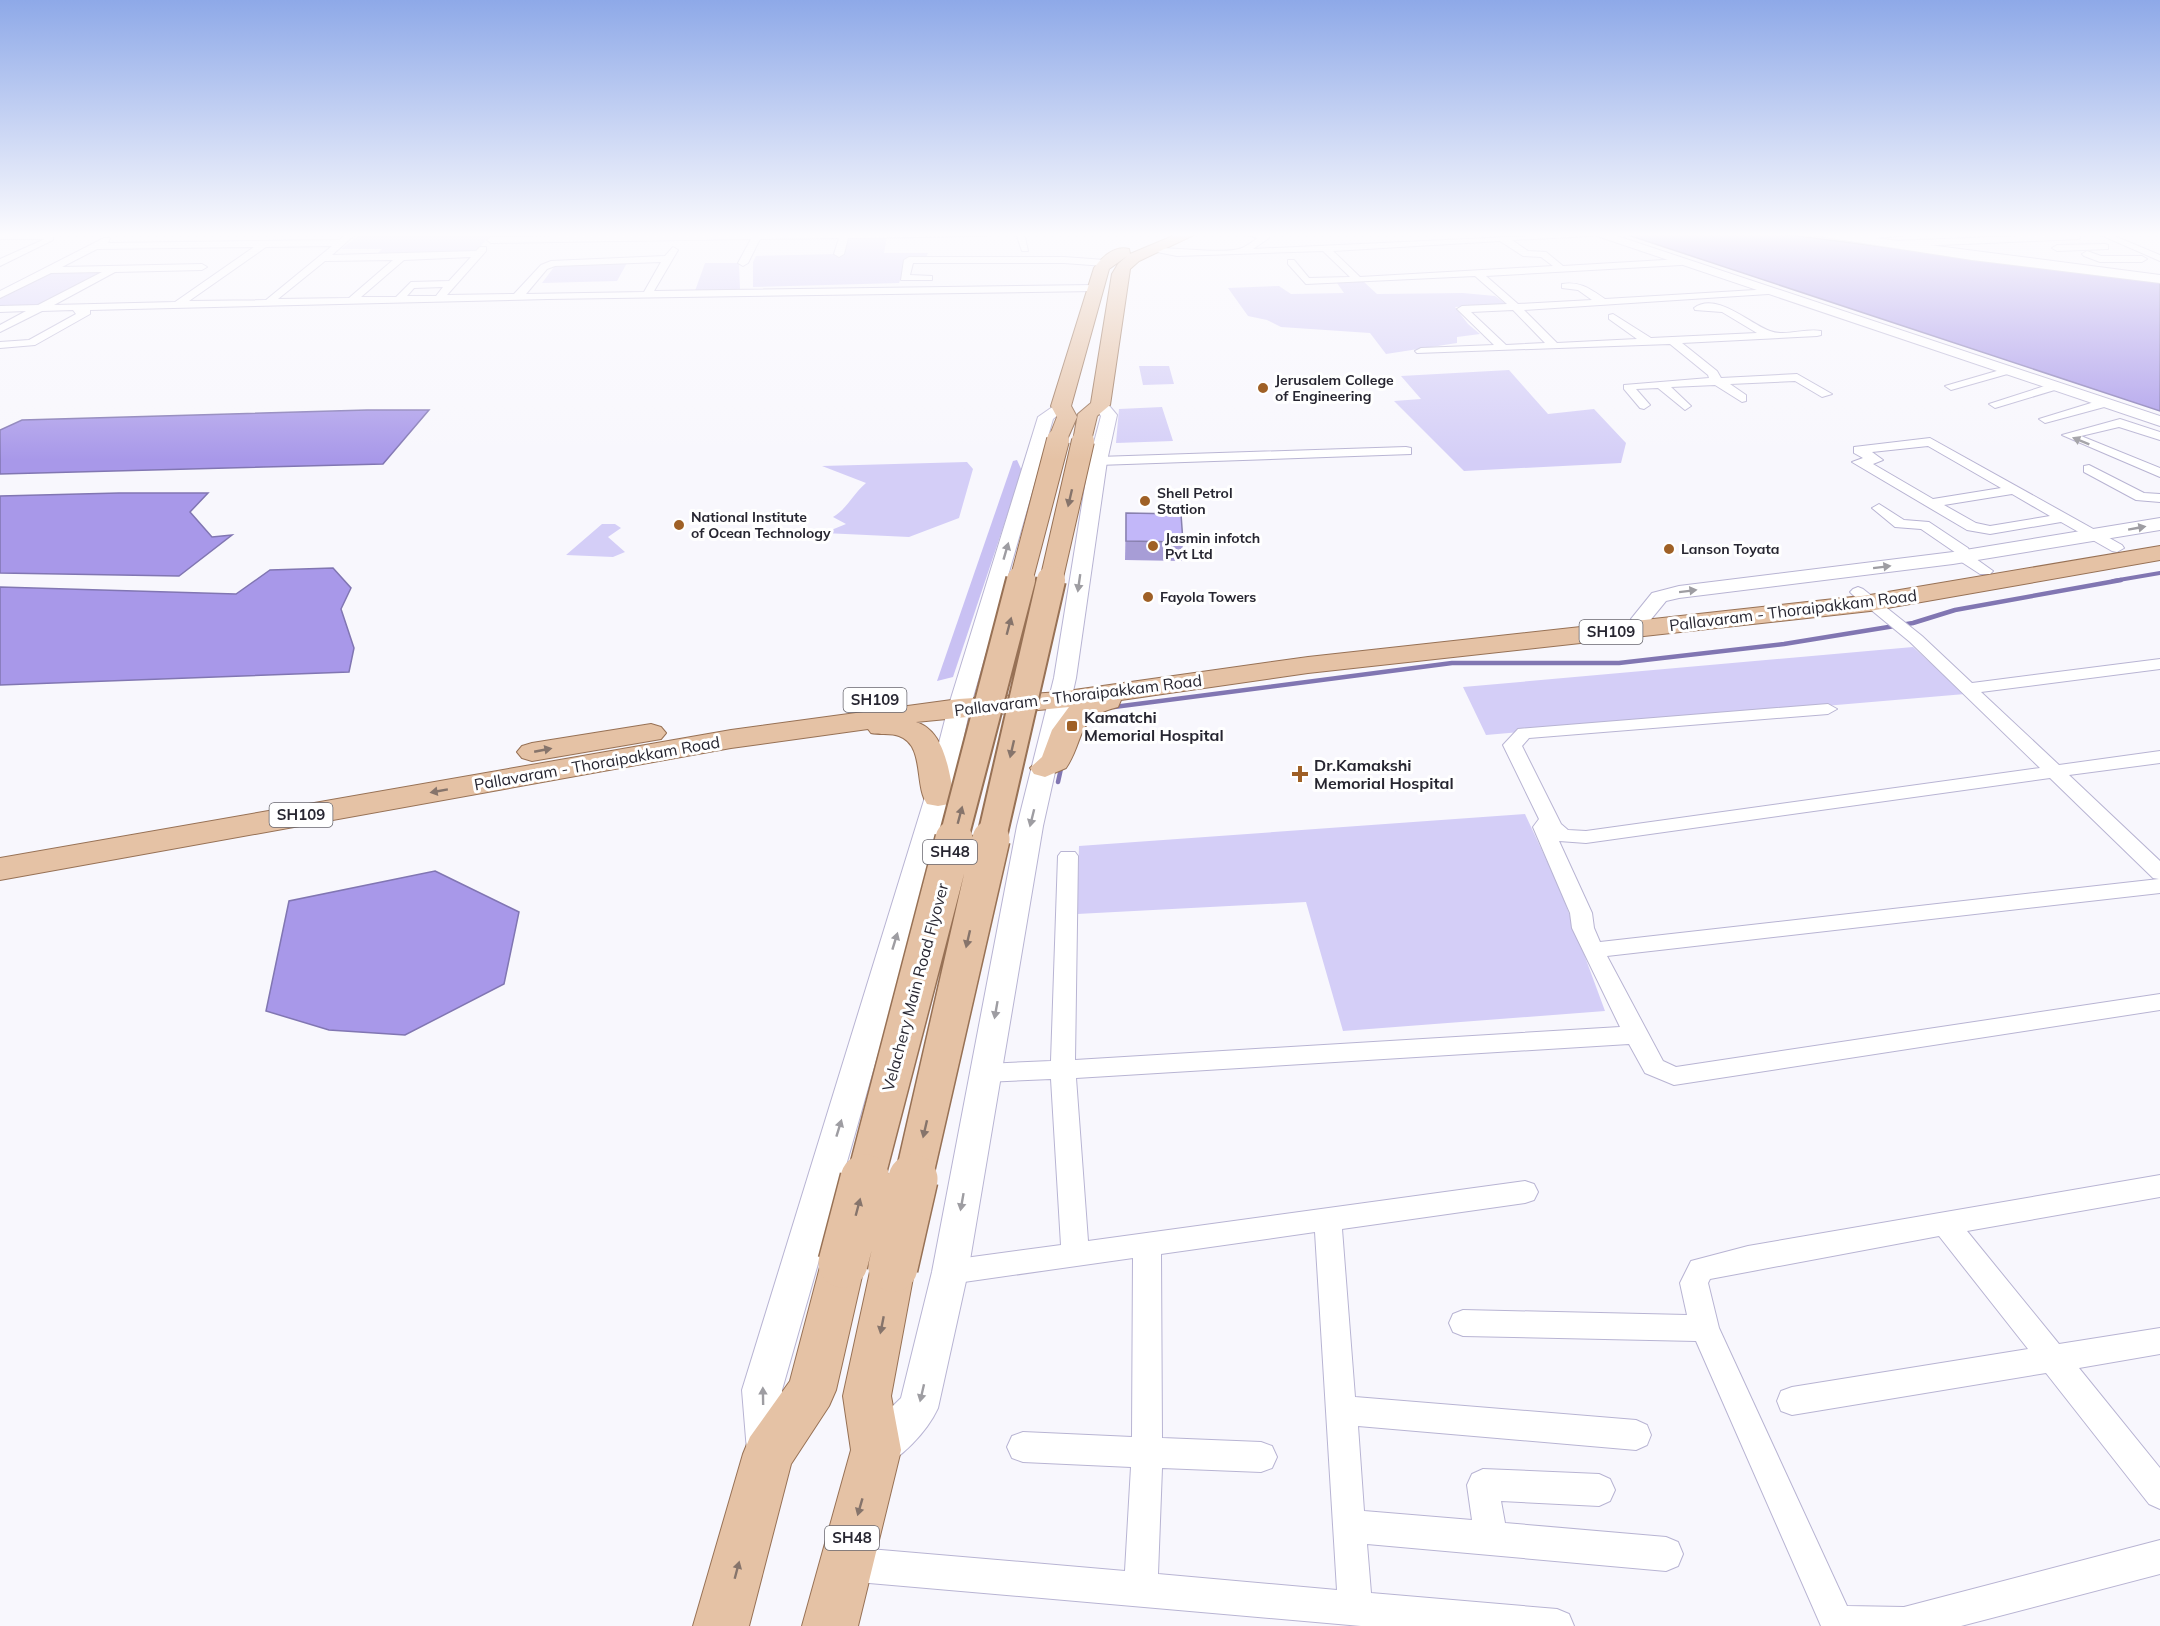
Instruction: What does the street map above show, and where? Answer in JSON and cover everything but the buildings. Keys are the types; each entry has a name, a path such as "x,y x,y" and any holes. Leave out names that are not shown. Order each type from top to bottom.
{"main road":[{"name":"SH48","path":"1061,406 1089,309"},
{"name":"Velachery Main Road Flyover","path":"768,1454 812,1390 843,1263 1088,414 1100,405 1102,381 1116,309"},
{"name":"Velachery Main Road Flyover","path":"876,1450 867,1396 893,1267 1079,447 1061,406"},
{"name":"Pallavaram - Thoraipakkam Road","path":"1062,689 1641,619 1871,604 1985,571 2098,543 2160,541"},
{"name":"Pallavaram - Thoraipakkam Road","path":"786,729 963,698 1269,671 1871,604 2160,553"},
{"path":"1045,768 1055,762 1070,724 1085,706 1257,680 1269,671"},
{"path":"730,736 786,729 895,725 917,733 932,755 938,797"},
{"name":"Pallavaram - Thoraipakkam Road","path":"612,749 670,750 730,736"},
{"name":"Pallavaram - Thoraipakkam Road","path":"14,857 612,749 730,736"},
{"name":"SH48","path":"830,1626 844,1563 876,1450"},
{"name":"SH48","path":"721,1626 768,1454"}],"street":[{"path":"0,329 41,310 64,309"},
{"path":"3,350 45,344 99,309"},
{"path":"125,309 114,318 140,317 151,309"},
{"path":"1465,309 1462,309 1503,348"},
{"path":"1518,309 1554,346"},
{"path":"1722,309 1769,335"},
{"path":"1821,309 2160,421"},
{"path":"0,310 86,312 31,343 3,350"},
{"path":"1613,317 1648,341"},
{"path":"1421,351 1817,333"},
{"path":"1672,340 1713,373 1716,380 1742,398"},
{"path":"1951,386 2007,371"},
{"path":"1644,405 1628,387 1797,377 1826,394"},
{"path":"1660,384 1685,406"},
{"path":"1995,404 2054,387"},
{"path":"2045,419 2103,403"},
{"path":"768,1454 762,1390 938,797 963,698 1046,417 1061,406"},
{"path":"2160,436 2120,423 2068,435 2160,473"},
{"path":"2062,518 1980,530 1859,462 1876,460 1859,450 1930,442 2062,518 2098,543"},
{"path":"876,1450 918,1408 950,1272 1030,826 1062,689 1079,447 1406,451"},
{"path":"2136,463 2160,456"},
{"path":"2090,469 2141,497 2160,498"},
{"path":"1931,503 2013,490"},
{"path":"1879,508 1900,524 1924,525 1963,551 1985,571"},
{"path":"2044,521 2098,543"},
{"path":"1641,619 1659,597 1679,591 1965,555 2098,543 2160,524"},
{"path":"1871,604 1916,639 2053,771 2151,855 2160,873"},
{"path":"1966,689 2160,664"},
{"path":"1828,709 1524,733 1512,745 1550,820 1563,836 1586,837 2160,757"},
{"path":"1550,820 1543,827 1581,913 1583,928 1593,950 1654,1067 1674,1076 2160,1002"},
{"path":"1068,856 1063,1070 1075,1254"},
{"path":"1593,950 2160,886"},
{"path":"985,1073 1636,1035"},
{"path":"2160,1185 1748,1258 1701,1269 1694,1282 1705,1328 1838,1625 1904,1624 2160,1557"},
{"path":"950,1272 1525,1192"},
{"path":"1328,1220 1355,1608"},
{"path":"1945,1223 2160,1493"},
{"path":"1141,1591 1147,1453 1147,1244"},
{"path":"1463,1323 1705,1328"},
{"path":"1792,1401 2160,1341"},
{"path":"1340,1410 1636,1435"},
{"path":"1023,1448 1261,1457"},
{"path":"1491,1539 1483,1485 1599,1490"},
{"path":"1350,1526 1666,1554"},
{"path":"844,1563 1557,1626"}],"shaded area":[{"path":"1243,309 1456,309 1468,324 1480,334 1457,337 1457,343 1386,354 1370,333 1281,327 1267,320 1248,316"},
{"path":"1851,309 2160,309 2160,411"},
{"path":"1139,366 1169,366 1174,384 1143,385"},
{"path":"1509,370 1548,414 1594,409 1626,443 1621,463 1464,471 1394,401 1421,399 1401,376"},
{"path":"1162,407 1173,441 1116,443 1119,409"},
{"path":"429,410 383,464 0,474 0,430 22,420"},
{"path":"1017,460 1022,471 953,677 937,681 1013,461"},
{"path":"967,462 973,469 959,518 909,537 824,533 846,524 833,517 866,483 822,466"},
{"path":"208,493 190,512 212,537 232,535 179,576 0,573 0,496"},
{"path":"602,524 615,524 621,528 608,537 625,552 613,557 566,555"},
{"path":"333,568 351,588 341,609 354,648 349,672 0,685 0,587 236,594 270,570"},
{"path":"1913,647 1965,694 1486,735 1463,687"},
{"path":"1525,814 1560,889 1605,1011 1343,1031 1306,902 1077,914 1079,846"},
{"path":"435,871 519,912 504,984 405,1035 329,1030 266,1011 289,901"}],"waterway":[{"path":"2113,581 2160,573"},
{"path":"1114,707 1452,663 1619,663 1784,644 1913,623 1955,610 2121,580"},
{"path":"1058,782 1062,764"}],"place":[{"name":"Jerusalem College of Engineering","path":"1263,388"},
{"name":"Shell Petrol Station","path":"1145,501"},
{"name":"National Institute of Ocean Technology","path":"679,525"},
{"name":"Jasmin infotch Pvt Ltd","path":"1153,546"},
{"name":"Lanson Toyata","path":"1669,549"},
{"name":"Fayola Towers","path":"1148,597"},
{"name":"Kamatchi Memorial Hospital","path":"1072,726"},
{"name":"Dr.Kamakshi Memorial Hospital","path":"1300,774"}]}
